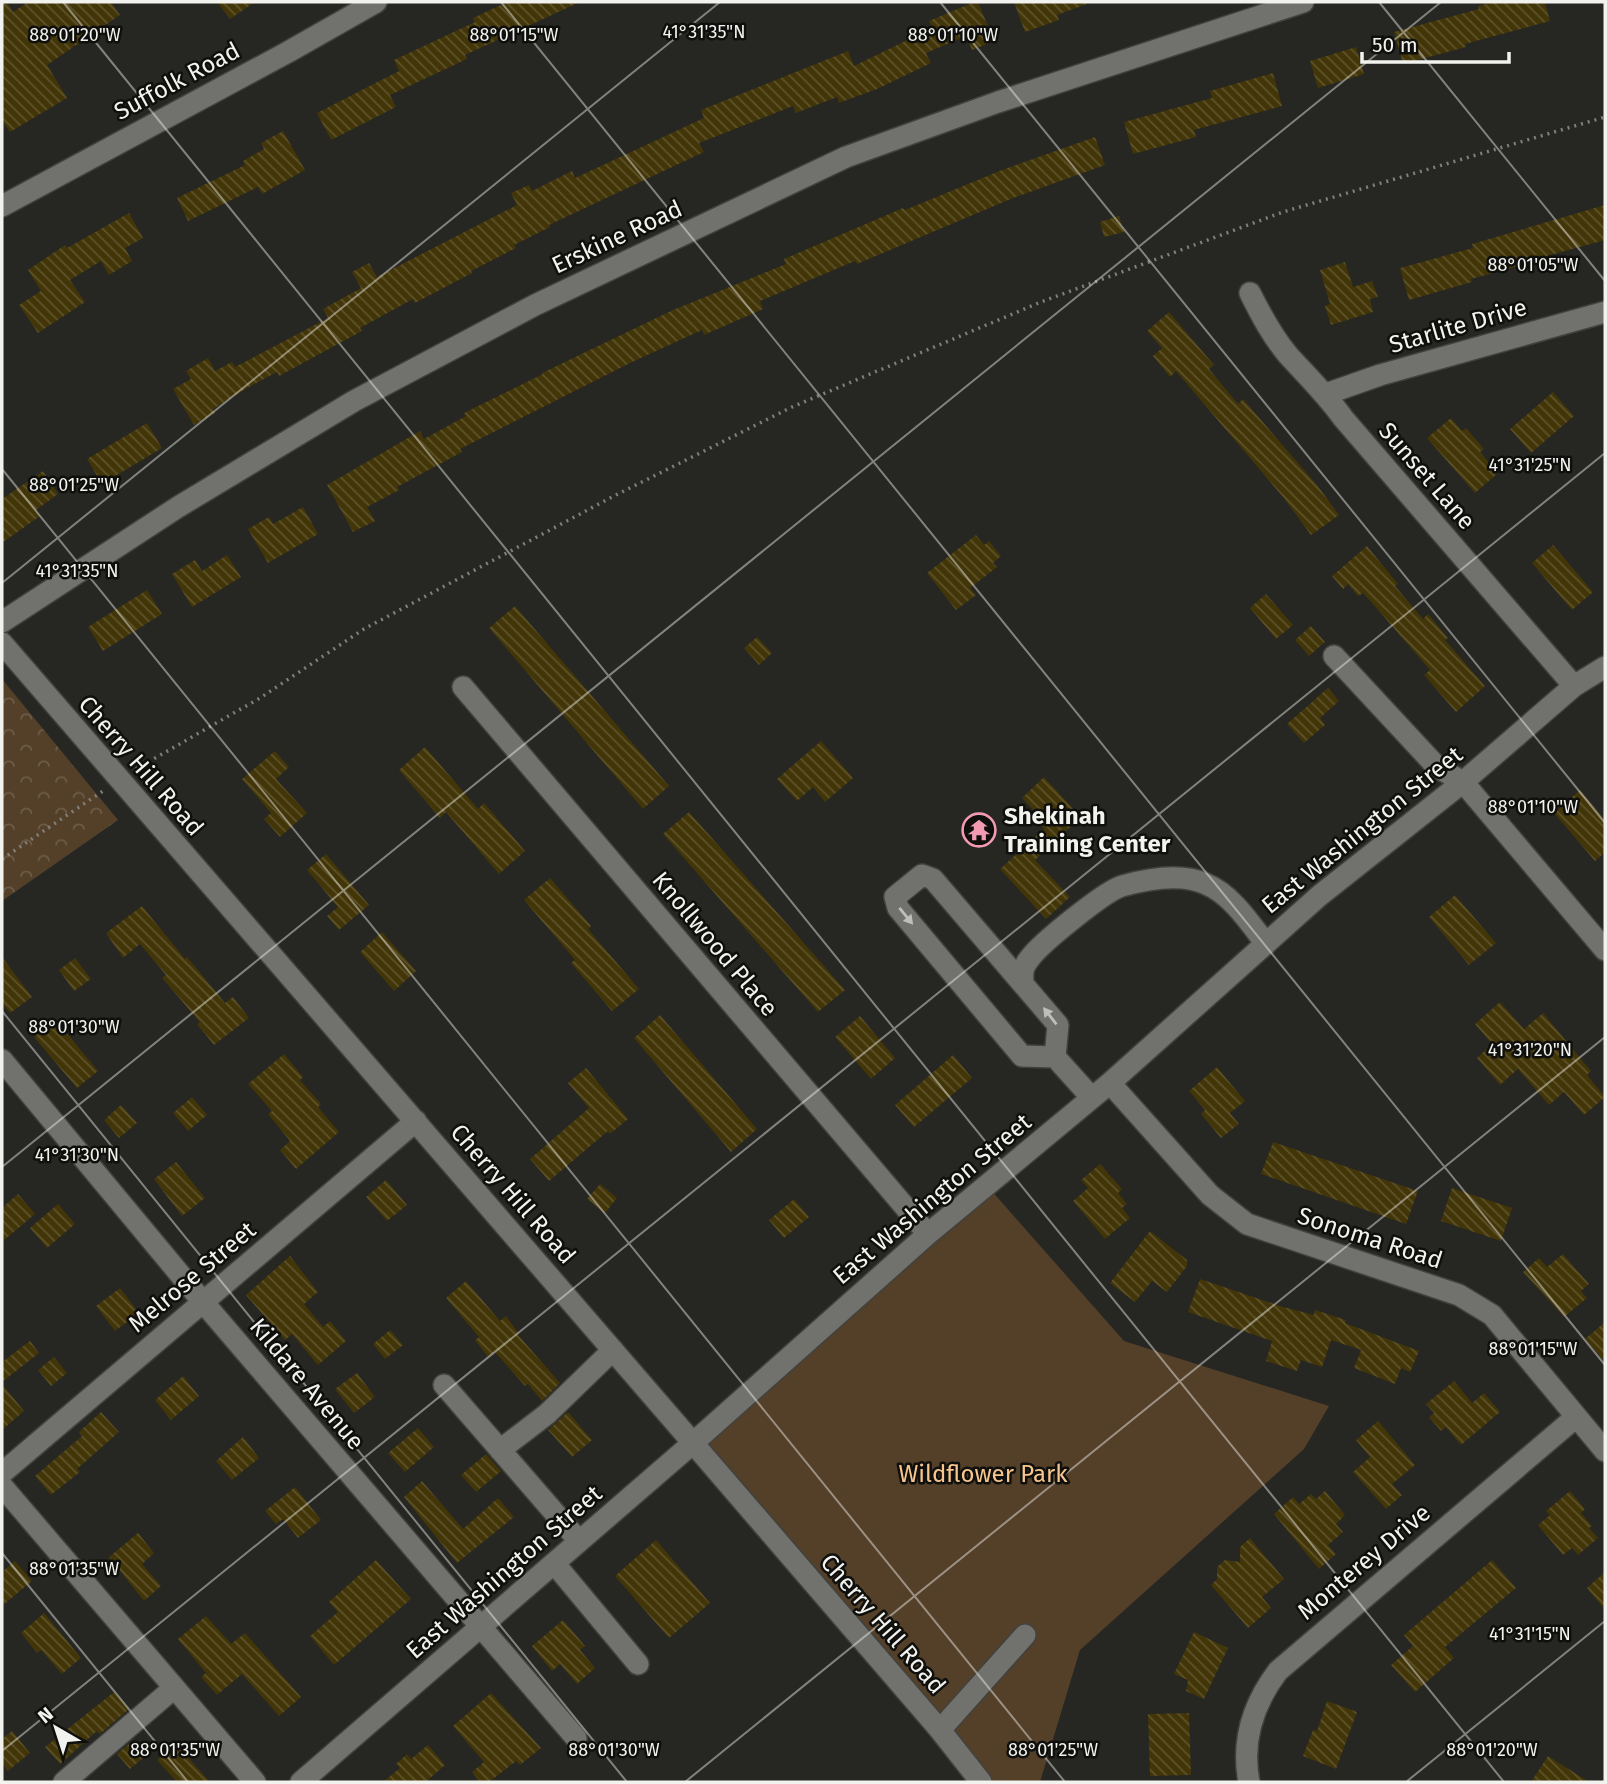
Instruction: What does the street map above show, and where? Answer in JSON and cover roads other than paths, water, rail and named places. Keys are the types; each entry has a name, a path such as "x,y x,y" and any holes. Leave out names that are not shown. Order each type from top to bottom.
{"street":[{"name":"Suffolk Road","path":"2,206 376,2"},
{"name":"Erskine Road","path":"2,622 178,507 354,401 535,305 846,158 1237,11 1303,2"},
{"name":"Sunset Lane","path":"1250,293 1265,322 1287,353 1326,394 1343,418 1574,686"},
{"name":"Starlite Drive","path":"1326,394 1380,375 1605,312"},
{"name":"Cherry Hill Road","path":"2,643 940,1730 981,1782"},
{"path":"1334,656 1437,767 1463,782 1605,950"},
{"name":"East Washington Street","path":"300,1782 693,1443 928,1234 1110,1083 1329,887 1463,782 1574,686 1605,667"},
{"name":"Knollwood Place","path":"463,687 928,1234"},
{"path":"1055,1056 1022,1056 898,908 895,897 922,875 933,878 1058,1025 1055,1056 1092,1098"},
{"path":"1023,982 1022,970 1030,956 1093,903 1120,887 1147,882 1176,878 1206,883 1224,895 1266,944"},
{"name":"Kildare Avenue","path":"2,1060 203,1302 576,1738"},
{"name":"Sonoma Road","path":"1110,1083 1210,1195 1247,1224 1459,1295 1492,1315 1605,1451"},
{"name":"Melrose Street","path":"2,1473 416,1121"},
{"path":"500,1450 547,1414 613,1350"},
{"path":"444,1385 579,1541"},
{"name":"Monterey Drive","path":"1249,1782 1247,1760 1250,1724 1263,1694 1278,1671 1576,1417"},
{"path":"2,1486 255,1782"},
{"path":"554,1563 638,1664"},
{"path":"940,1730 1026,1635"},
{"path":"64,1782 174,1688"}],"place":[{"name":"Shekinah Training Center","path":"979,830"}],"park label":[{"name":"Wildflower Park","path":"983,1474"}]}
